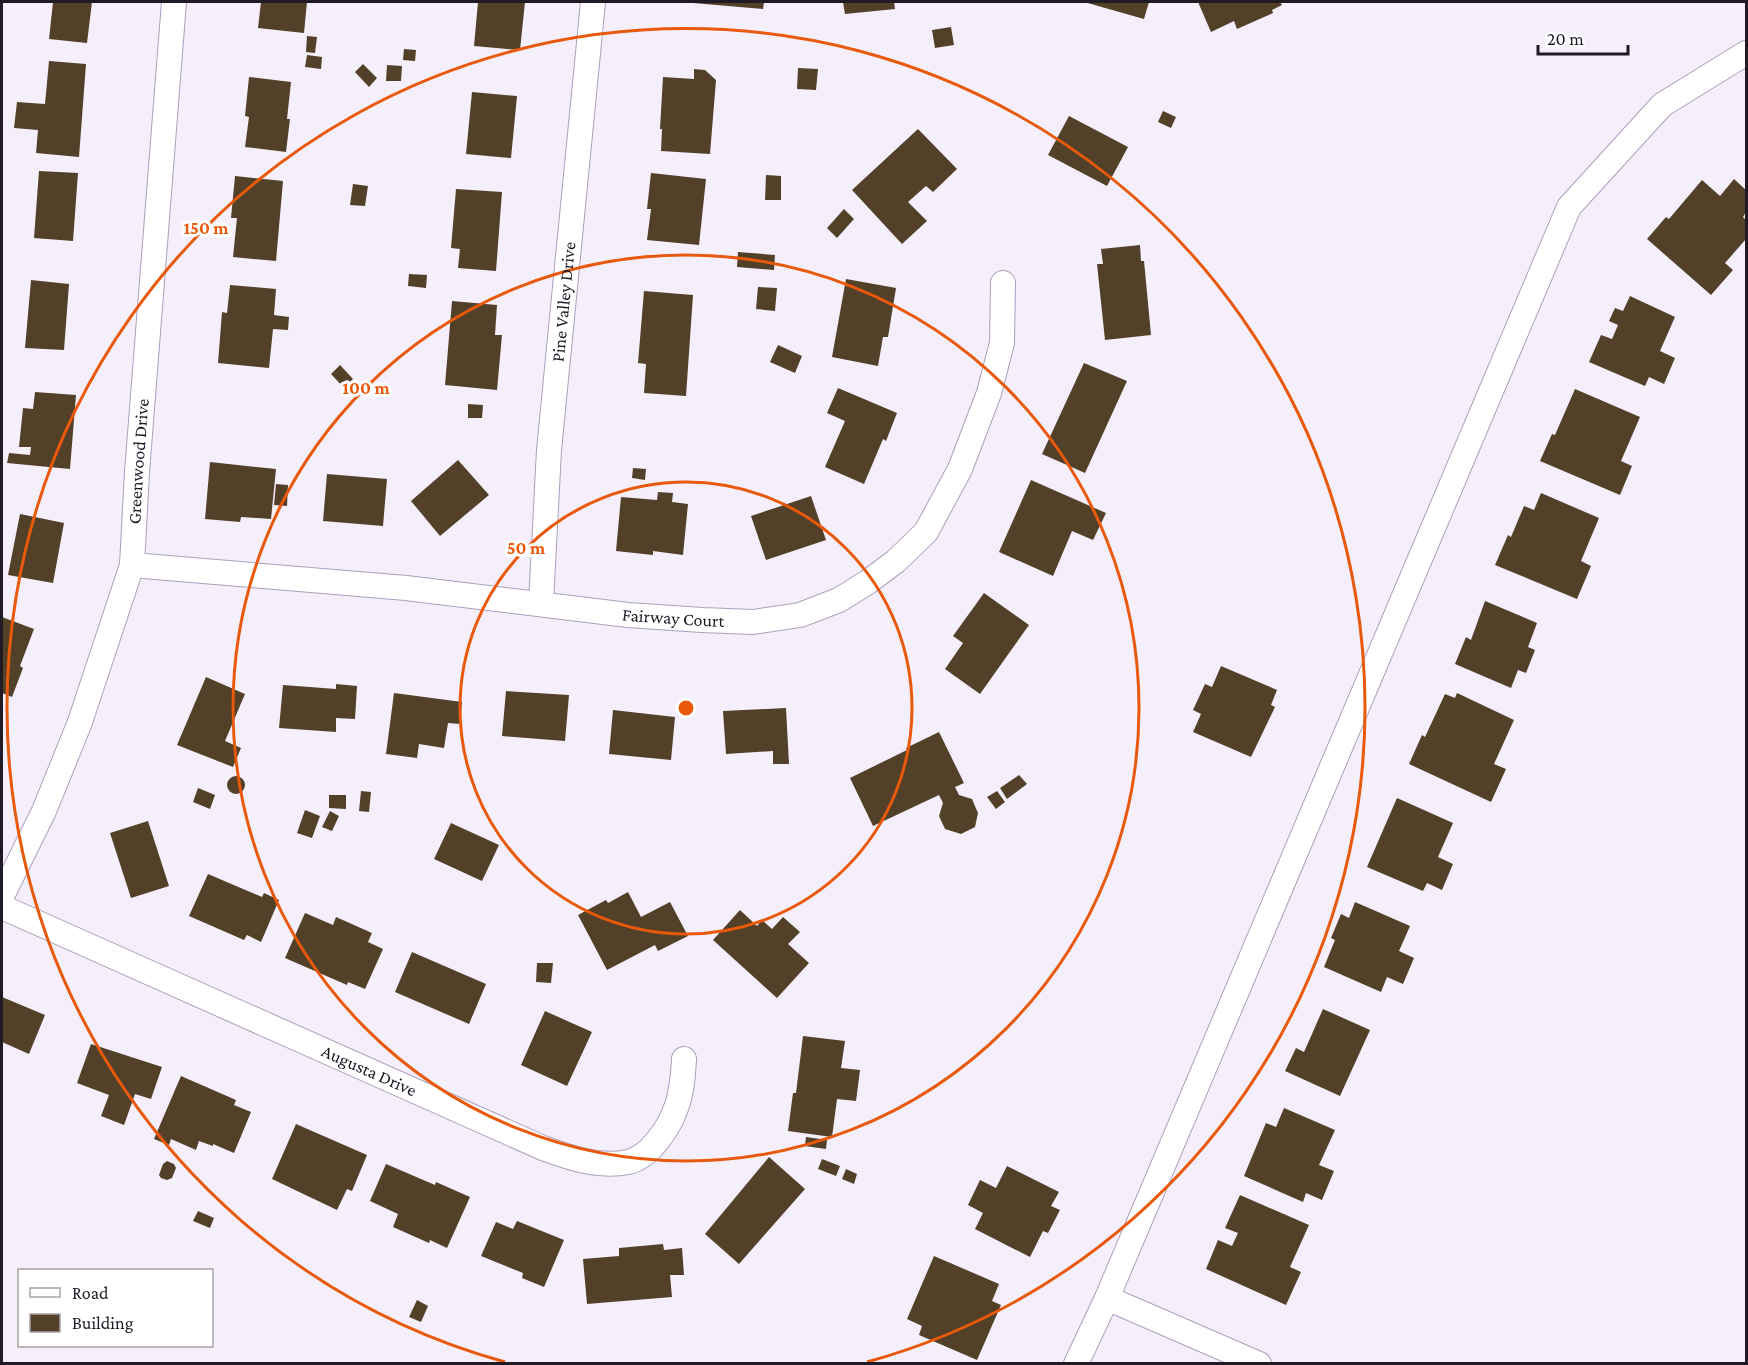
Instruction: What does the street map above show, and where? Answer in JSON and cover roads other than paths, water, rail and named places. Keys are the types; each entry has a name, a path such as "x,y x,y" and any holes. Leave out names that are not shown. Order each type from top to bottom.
{"street":[{"name":"Greenwood Drive","path":"2,896 44,811 80,722 132,565 137,472 174,2"},
{"name":"Pine Valley Drive","path":"541,603 549,450 593,2"},
{"path":"1076,1364 1107,1298 1569,207 1662,105 1746,53"},
{"name":"Fairway Court","path":"132,565 406,588 628,615 753,622 800,615 839,600 868,582 896,561 926,532 960,469 989,393 1002,343 1003,283"},
{"name":"Augusta Drive","path":"2,907 543,1148 575,1160 602,1164 629,1161 646,1153 676,1109 682,1085 684,1059"},
{"path":"1107,1298 1259,1364"}]}
